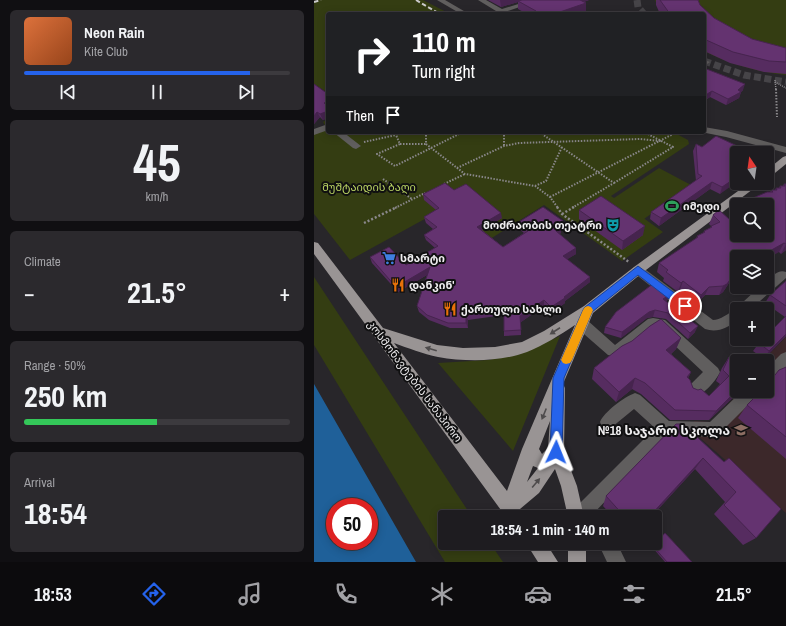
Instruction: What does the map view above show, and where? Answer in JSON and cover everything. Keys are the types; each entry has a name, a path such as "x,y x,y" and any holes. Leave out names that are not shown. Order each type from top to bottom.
{"main road":[{"path":"774,169 786,159"},
{"path":"774,173 786,171"},
{"path":"380,333 437,351 463,354 495,353 524,347 549,335 588,310 633,266 746,190"},
{"name":"კოსმონავტების სანაპირო","path":"314,246 511,510"},
{"path":"513,510 530,449 558,378 588,310"},
{"path":"558,378 556,452 572,500"},
{"path":"530,449 534,458 539,462 545,462 556,452"},
{"path":"514,510 542,476 556,452"},
{"path":"540,550 549,562"},
{"path":"577,550 577,562"}],"street":[{"path":"440,0 462,12"},
{"path":"481,0 501,11"},
{"path":"498,12 537,0"},
{"path":"314,132 326,128"},
{"path":"706,130 727,134 786,150"},
{"path":"340,134 356,146"},
{"path":"633,266 710,325 716,326 723,324 730,318"},
{"path":"750,302 782,275"},
{"path":"582,324 609,350 613,351 619,350 653,323 660,324 713,372 693,392"},
{"path":"774,369 786,358"},
{"path":"607,422 635,400 666,428 713,430 745,398"},
{"path":"589,510 666,428"},
{"path":"572,500 580,510"},
{"path":"611,550 617,562"}],"path":[{"path":"777,117 775,81 786,88"},
{"path":"356,146 392,134"},
{"path":"395,134 400,144"},
{"path":"426,134 426,144"},
{"path":"459,134 430,147 395,166 377,154 394,145 408,143 426,144 430,147 457,168 465,174 535,186 550,197 562,214 633,266"},
{"path":"504,134 504,146"},
{"path":"542,134 614,183"},
{"path":"562,214 673,147 648,134"},
{"path":"550,197 673,134"},
{"path":"457,168 504,146 519,143 640,139 660,141"},
{"path":"535,186 546,181 562,147"},
{"path":"439,186 465,174"},
{"path":"383,179 412,199"},
{"path":"364,223 425,193"}],"shaded area":[{"name":"№18 საჯარო სკოლა","path":"786,337 786,513 699,437 694,421 711,422 734,398 774,398 774,354 769,354"}],"green space":[{"path":"423,0 446,12 326,12 326,92 314,84 314,1"},
{"path":"655,0 786,0 786,75 744,67 706,52 706,12 659,12"},
{"name":"მუშტაიდის ბაღი","path":"326,109 326,118 319,111"},
{"name":"მუშტაიდის ბაღი","path":"326,120 326,127 323,122"},
{"name":"მუშტაიდის ბაღი","path":"326,127 326,134 677,134 688,140 689,144 611,196 614,198 659,168 691,185 644,219 663,232 622,261 544,205 476,248 432,215 350,260 314,214 314,131"},
{"path":"314,277 467,510 438,510 438,550 495,550 503,562 445,562 314,345"},
{"path":"560,336 513,451 438,363 488,360 520,354"}],"water":[{"path":"314,384 416,562 314,562"}],"building":[{"path":"580,0 586,3 560,12 533,12 536,11 518,1"},
{"path":"660,0 698,0 700,5 714,18 752,39 786,48 786,62 769,61 733,52 706,40 706,12 669,12"},
{"path":"706,69 745,84 738,90 741,92 728,99 712,91 706,95"},
{"path":"314,84 326,93 326,102 324,103 326,104 326,112 320,114 317,112 314,116"},
{"path":"716,136 737,146 730,146 730,182 722,187 712,182 661,218 651,212 702,176 698,174 696,144 702,147"},
{"path":"445,183 454,190 466,184 501,213 477,227 503,247 528,231 517,223 543,207 563,221 558,225 561,227 556,231 576,248 563,256 590,277 564,297 565,298 551,307 544,300 520,316 521,330 504,331 504,310 466,315 466,323 448,323 427,315 417,306 430,267 396,287 370,257 389,247 406,265 438,246 424,235 437,227 424,217 439,208 423,194"},
{"path":"784,184 786,184 786,244 784,243 772,250 730,250 730,280 727,284 723,286 709,287 701,295 683,281 681,283 666,272 668,270 659,263 698,237 697,236 712,227 711,226 720,222 713,215 719,210 730,218 730,242 774,242 774,198 753,198 767,192 773,192 771,190 777,190 776,188 781,188 780,186 785,186"},
{"path":"601,196 645,226 623,241 579,210"},
{"path":"786,281 786,306 770,295 774,294 774,292"},
{"path":"654,283 669,295 663,299 698,326 690,333 668,313 655,310 649,312 622,332 605,327 616,312"},
{"path":"786,316 786,334 774,346 774,328"},
{"path":"661,319 681,338 666,350 691,372 687,377 693,388 698,390 701,389 709,396 729,376 723,370 729,357 730,358 730,397 716,411 675,410 645,383 635,378 619,392 594,368"},
{"path":"763,346 774,346 769,351"},
{"path":"786,367 786,437 747,405 754,398 774,398 774,376 779,370"},
{"path":"676,424 683,424 724,462 729,458 781,509 756,538 724,505 736,492 703,458 655,510 619,510 606,496"},
{"path":"665,533 692,562 667,562 656,550 662,550 662,536"}],"tunnel":[{"path":"637,0 638,7 642,12"},
{"path":"706,62 744,75 786,82"}],"railway":[{"path":"314,2 321,0"},
{"path":"416,0 437,12"}],"slow traffic":[{"path":"566,360 588,310"}],"place":[{"name":"იმედი","path":"672,206"},
{"name":"მოძრაობის თეატრი","path":"613,225"},
{"name":"სმარტი","path":"389,258"},
{"name":"დანკინ'","path":"398,285"},
{"name":"ქართული სახლი","path":"450,309"},
{"name":"№18 საჯარო სკოლა","path":"741,430"}],"route":[{"path":"556,452 558,378 588,310 638,270 685,306"}]}
